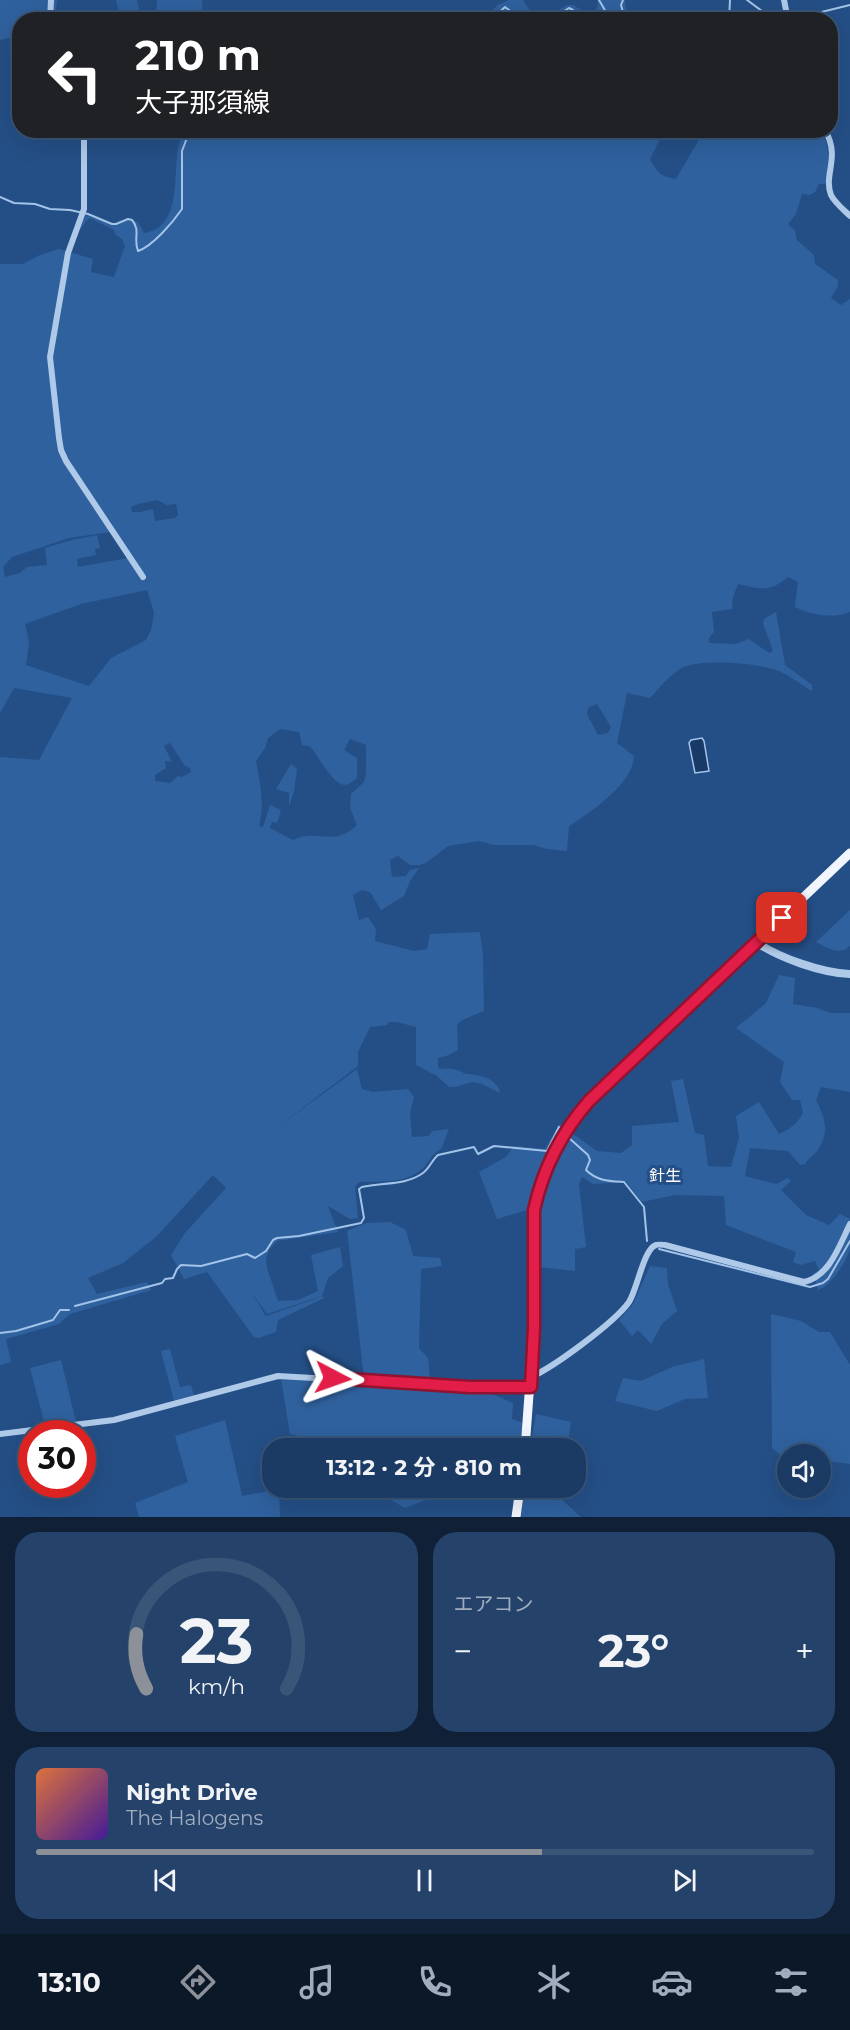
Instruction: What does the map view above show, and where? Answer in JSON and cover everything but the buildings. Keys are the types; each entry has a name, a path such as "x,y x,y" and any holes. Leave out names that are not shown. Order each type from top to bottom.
{"main road":[{"path":"526,1438 534,1327 534,1210 538,1191 558,1143 589,1101 850,853"},
{"path":"516,1517 519,1498"}],"street":[{"path":"84,138 84,209 68,253 50,357 59,438 66,461 143,577"},
{"path":"828,138 833,158 830,192 832,198 850,216"},
{"path":"756,942 768,950 805,964 850,974"},
{"path":"0,1434 114,1420 278,1376 470,1387 531,1382 619,1314 630,1301 637,1287 646,1255 656,1244 804,1282 820,1276 826,1269 850,1224"}],"shaded area":[{"path":"0,0 57,0 56,12 12,12 12,37 0,40"},
{"path":"116,0 137,0 141,12 119,12"},
{"path":"157,0 202,0 202,10 199,12 156,12"},
{"path":"509,0 523,0 531,12 490,12"},
{"path":"597,0 625,0 626,9 635,12 593,12 596,11"},
{"path":"567,5 573,5 585,12 556,12"},
{"path":"181,138 660,138 650,159 660,173 676,179 700,138 825,138 828,150 825,184 819,184 815,192 810,195 802,194 796,214 788,224 795,231 797,240 814,255 815,264 838,280 838,286 831,298 841,305 850,299 850,612 822,615 795,607 798,582 788,577 770,588 738,584 733,597 732,609 712,612 714,632 709,638 709,643 736,644 749,639 769,653 773,651 763,623 764,619 776,612 785,665 812,685 812,691 780,672 755,665 713,663 680,669 650,698 627,693 617,743 634,756 632,766 619,787 569,826 567,851 533,845 494,845 479,841 448,846 420,865 410,865 398,856 390,860 392,877 406,876 410,870 419,868 404,896 381,910 370,892 362,890 353,895 359,920 368,917 376,929 375,941 414,951 427,949 430,934 480,932 483,955 484,1011 462,1020 457,1025 458,1050 438,1058 438,1066 440,1069 454,1069 465,1074 487,1078 500,1091 473,1082 449,1087 437,1076 416,1065 416,1027 388,1022 387,1025 370,1027 358,1052 358,1066 276,1128 357,1069 362,1089 373,1092 408,1089 414,1097 410,1113 412,1137 429,1136 432,1131 449,1129 441,1149 415,1174 392,1181 359,1182 355,1187 358,1218 350,1219 328,1206 338,1232 277,1241 269,1250 266,1259 267,1268 278,1301 298,1300 318,1291 311,1255 340,1247 343,1266 328,1278 322,1296 267,1314 252,1293 266,1316 323,1296 324,1298 278,1320 276,1332 258,1338 253,1336 207,1272 184,1279 171,1255 185,1233 226,1188 213,1175 156,1237 123,1263 88,1278 97,1294 147,1282 151,1290 70,1314 59,1324 6,1339 11,1362 0,1365 0,757 39,760 72,698 14,688 0,713 0,264 23,264 59,249 93,259 91,272 114,277 125,246 122,239 115,234 114,230 90,218 78,233 86,215 115,225 128,220 138,222 144,233 156,229 165,222 173,199","holes":["157,500 167,505 176,504 178,515 175,518 155,521 153,509 132,512 131,507","111,532 128,558 78,567 77,559 96,555 95,549 100,548 97,535 45,548 47,565 27,567 20,573 5,577 3,567 12,557 69,538","147,590 154,613 151,630 146,640 111,658 89,686 26,665 29,642 25,624 81,604","597,704 611,727 608,733 598,735 587,714 588,708","280,729 299,732 302,745 310,746 331,775 340,784 345,785 357,778 357,758 344,750 350,739 366,745 364,782 351,794 350,808 357,825 349,832 333,837 310,836 293,840 270,828 272,822 277,823 281,810 270,805 263,827 259,826 262,802 256,761 265,748 268,738","170,743 191,772 182,777 178,776 170,783 155,781 155,775 166,768 165,761 172,762 164,746"]},
{"path":"702,738 709,771 695,773 689,743 691,740"},
{"path":"291,764 297,769 294,792 289,806 289,793 276,789"},
{"path":"850,910 850,946 837,951 816,942"},
{"path":"779,975 795,978 793,1004 831,1013 850,1013 850,1092 821,1087 816,1100 824,1119 824,1137 818,1150 805,1164 800,1165 788,1151 750,1148 745,1176 776,1184 788,1178 791,1181 781,1190 806,1215 829,1225 840,1214 850,1219 850,1249 833,1279 818,1290 813,1274 819,1270 815,1261 800,1265 793,1262 796,1252 726,1225 724,1196 675,1195 642,1202 626,1182 593,1184 582,1177 579,1184 586,1247 575,1249 575,1271 538,1267 530,1209 497,1219 479,1172 506,1157 514,1146 545,1149 559,1124 597,1151 621,1153 632,1145 632,1126 679,1122 671,1081 683,1079 695,1133 704,1135 708,1166 731,1167 739,1138 736,1116 759,1102 779,1134 798,1120 803,1113 800,1100 792,1100 780,1082 784,1062 736,1028 766,1003"},
{"path":"390,1222 406,1230 413,1256 440,1258 442,1266 421,1269 419,1348 428,1358 430,1380 364,1378 347,1231 366,1223"},
{"path":"650,1266 667,1268 668,1284 677,1311 662,1324 651,1344 638,1330 632,1336 619,1320 633,1304"},
{"path":"771,1314 801,1321 819,1332 830,1332 850,1365 850,1464 831,1461 831,1444 777,1444 777,1452 772,1448"},
{"path":"170,1349 180,1387 191,1385 194,1396 174,1401 161,1351"},
{"path":"704,1359 708,1398 685,1399 657,1411 615,1401 623,1378 641,1381 672,1367"},
{"path":"61,1360 76,1420 44,1420 30,1368"},
{"path":"281,1379 490,1393 513,1403 512,1419 523,1423 521,1438 306,1438 290,1434"},
{"path":"536,1414 571,1422 569,1438 532,1438"},
{"path":"225,1420 242,1496 262,1492 262,1498 279,1498 280,1517 139,1517 135,1503 188,1482 175,1436"},
{"path":"388,1498 431,1498 405,1508"},
{"path":"524,1498 560,1498 581,1517 521,1517"}],"waterway":[{"path":"599,0 606,12"},
{"path":"623,0 621,5 623,12"},
{"path":"729,12 730,0"},
{"path":"747,0 763,12"},
{"path":"822,12 850,5"},
{"path":"500,12 505,7 512,12"},
{"path":"563,12 569,8 573,12"},
{"path":"0,197 14,203 35,204 50,209 88,214 112,224 132,220 137,231 138,251 156,239 182,209 182,151 187,138"},
{"path":"75,1306 162,1283 165,1279 173,1278 181,1265 201,1266 247,1254 255,1258 266,1251 277,1238 299,1236 361,1223 364,1218 359,1189 362,1187 409,1180 425,1171 438,1155 474,1147 478,1154 494,1146 547,1151 559,1127"},
{"path":"569,1138 588,1155 590,1160 586,1170 590,1174 608,1181 624,1182 644,1207 647,1241"},
{"path":"659,1249 810,1287 828,1279 850,1241"},
{"path":"0,1333 16,1331 53,1320 60,1310 69,1310"}],"district":[{"name":"針生","path":"665,1175"}],"route":[{"path":"333,1378 470,1387 531,1387 534,1327 534,1210 538,1191 558,1143 589,1101 782,918"}]}
